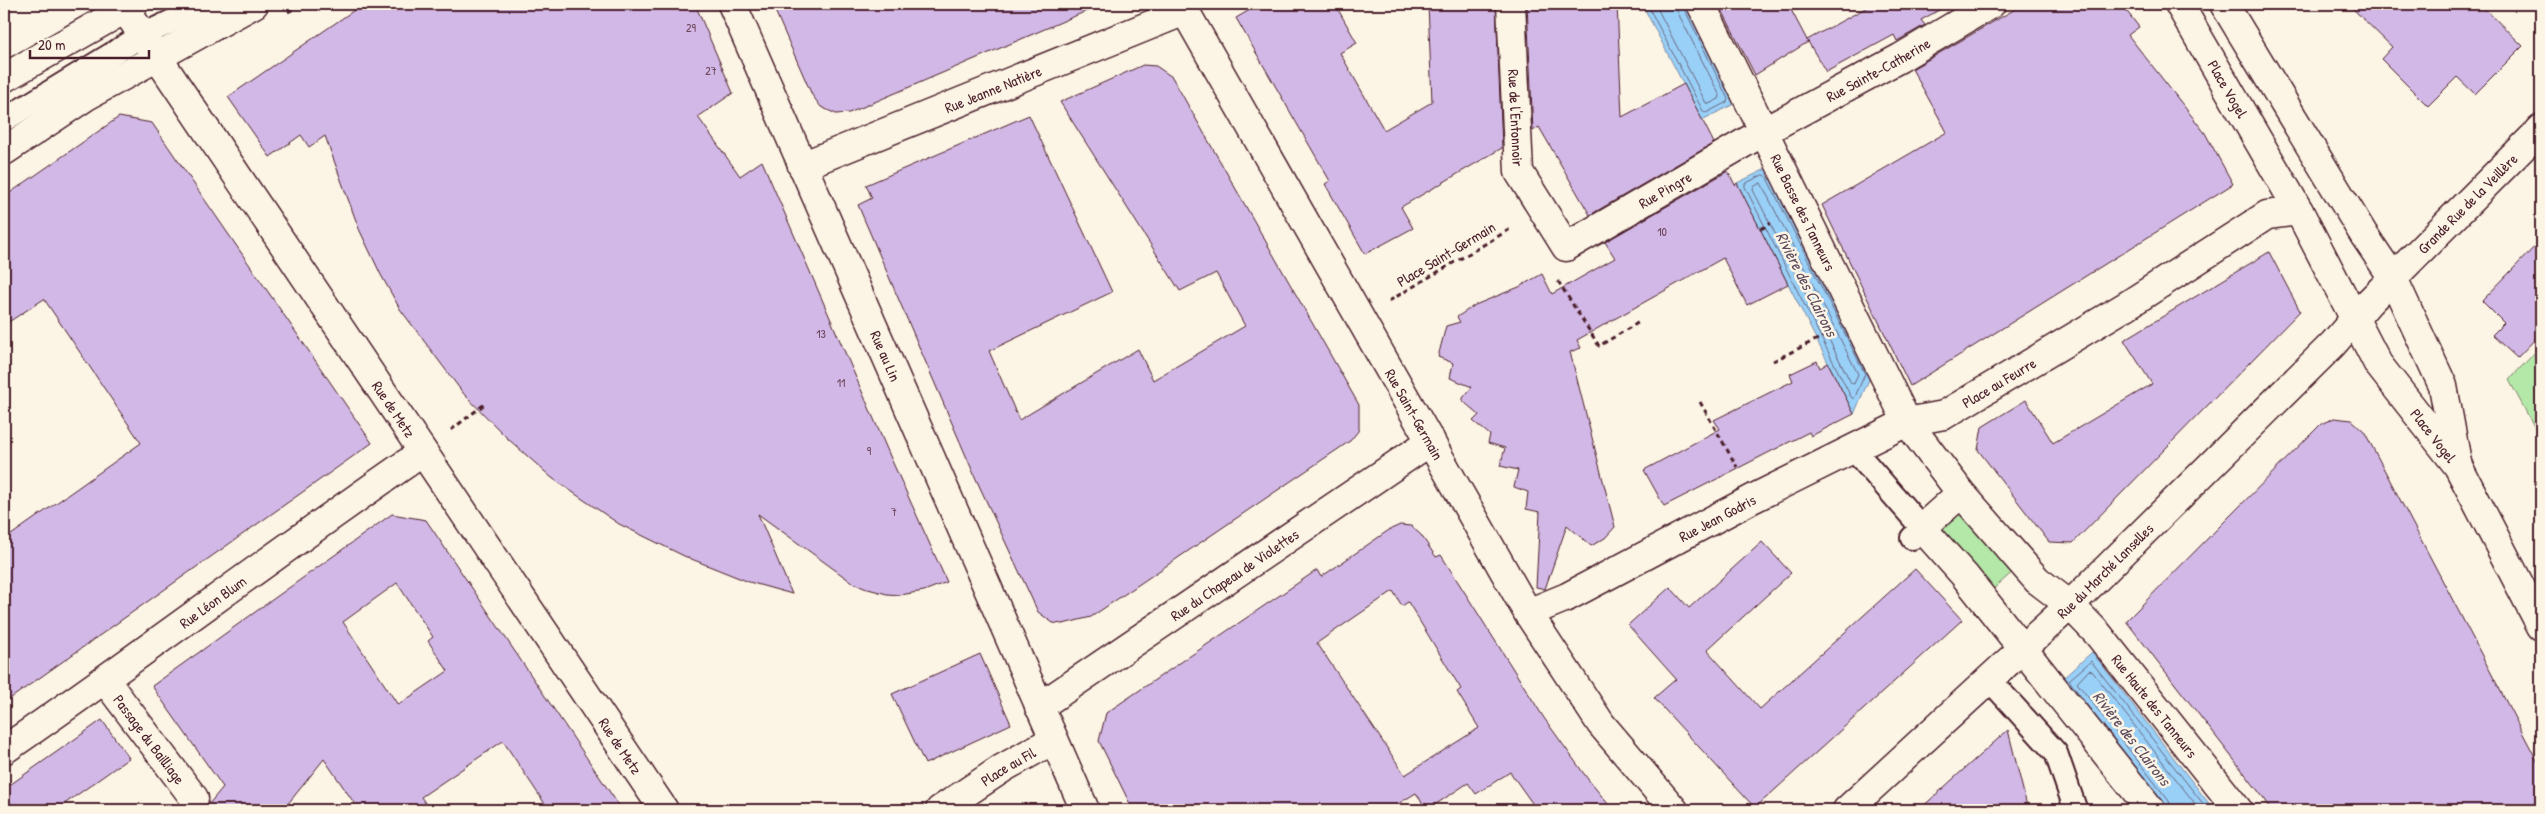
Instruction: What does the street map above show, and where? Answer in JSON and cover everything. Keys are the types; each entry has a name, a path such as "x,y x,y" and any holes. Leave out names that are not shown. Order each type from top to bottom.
{"street":[{"path":"4,151 84,97 117,78 158,59 254,4"},
{"name":"Rue au Lin","path":"732,4 1085,810"},
{"name":"Rue de l'Entonnoir","path":"1511,4 1519,172 1566,247"},
{"name":"Rue Basse des Tanneurs","path":"1701,4 1855,320 1907,422"},
{"name":"Rue Sainte-Catherine","path":"1763,132 1900,58 1991,4"},
{"name":"Place Vogel","path":"2180,4 2299,211 2378,364 2458,466"},
{"name":"Place Vogel","path":"2224,4 2364,235 2393,278 2443,386 2458,466"},
{"name":"Rue de Metz","path":"130,6 143,35 158,59 664,810"},
{"path":"4,78 130,6"},
{"name":"Rue Jeanne Natière","path":"802,166 1183,7"},
{"name":"Rue Saint-Germain","path":"1183,7 1528,613 1601,724 1674,810"},
{"name":"Grande Rue de la Veillère","path":"2354,319 2541,129"},
{"name":"Rue Pingre","path":"1566,247 1763,132"},
{"name":"Place au Feurre","path":"1907,422 1944,415 2126,306 2267,215 2299,211"},
{"name":"Rue du Marché Lanselles","path":"1847,810 1988,678 2070,605 2333,344 2354,319"},
{"path":"1907,422 1961,493 2037,580 2070,605"},
{"name":"Rue Jean Godris","path":"1528,613 1567,597 1754,498 1907,422"},
{"name":"Rue du Chapeau de Violettes","path":"1039,707 1431,441"},
{"name":"Rue Léon Blum","path":"4,750 105,680 338,510 423,452"},
{"path":"2458,466 2541,626"},
{"path":"1961,493 1917,533 1964,575 2151,810"},
{"name":"Rue Haute des Tanneurs","path":"2070,605 2098,634 2238,810"},
{"name":"Passage du Bailliage","path":"105,680 194,798"},
{"name":"Place au Fil","path":"940,810 1003,768 1053,740"}],"lane":[{"path":"4,120 143,35 208,4"},
{"path":"1854,450 1917,533"},
{"path":"1988,678 2056,753 2075,808"}],"path":[{"name":"Place Saint-Germain","path":"1360,318 1542,210"},
{"path":"1554,275 1599,346 1641,321"},
{"path":"1773,361 1855,320"},
{"path":"1700,402 1754,498"},
{"path":"423,452 486,403"}],"green space":[{"path":"2541,346 2541,433 2538,434 2509,380"},
{"path":"1960,504 2017,568 1990,592 1933,529"}],"water":[{"path":"1642,4 1686,4 1736,103 1702,120"},
{"name":"Rivière des Clairons","path":"1768,168 1871,375 1854,414 1737,183"},
{"name":"Rivière des Clairons","path":"2092,652 2214,810 2162,810 2061,680"}],"building":[{"path":"363,4 695,4 733,93 698,117 740,176 762,161 893,463 947,582 924,591 900,595 864,588 853,583 758,514 792,594 749,582 684,556 619,524 552,478 507,438 463,393 400,309 359,229 325,136 309,147 301,135 270,157 228,97"},
{"path":"772,4 1103,4 849,113 836,114 821,107 812,95"},
{"path":"1260,4 1335,4 1357,43 1340,53 1384,130 1432,102 1428,4 1496,4 1502,148 1401,207 1413,228 1365,254 1325,184 1330,181 1236,18"},
{"path":"1527,4 1617,4 1622,117 1684,84 1714,143 1590,215 1539,127 1533,131"},
{"path":"1719,4 1788,4 1808,42 1755,75"},
{"path":"1873,4 1950,4 1921,20 1925,25 1897,41 1894,35 1826,72 1807,40"},
{"path":"2024,4 2121,4 2139,27 2128,35 2205,133 2233,184 1910,386 1822,205 1947,132 1912,69"},
{"path":"2348,4 2480,4 2523,46 2475,94 2457,77 2428,106 2381,59 2392,47"},
{"path":"1143,65 1156,66 1172,77 1359,405 1359,430 1350,441 1091,617 1063,624 1053,623 1038,612 976,479 858,205 872,198 866,185 1029,115 1112,292 989,351 1019,420 1138,349 1153,380 1245,326 1216,273 1180,291 1060,102"},
{"path":"119,117 152,123 372,443 4,703 4,540 141,443 44,299 4,325 4,197"},
{"path":"1728,171 1735,185 1737,183 1788,284 1747,305 1723,258 1577,340 1581,348 1570,352 1615,527 1605,538 1591,546 1567,525 1545,589 1536,587 1540,512 1526,509 1528,492 1514,487 1518,470 1500,466 1505,448 1488,443 1490,435 1473,421 1479,415 1463,401 1463,398 1472,387 1450,378 1453,363 1438,357 1446,326 1460,322 1457,317 1475,305 1519,287 1542,274 1552,294 1615,258 1605,242"},
{"path":"2541,240 2541,333 2517,358 2492,335 2504,323 2482,301"},
{"path":"2269,252 2300,311 2073,543 2049,542 1978,450 1982,427 2026,400 2053,443 2152,384 2124,340"},
{"path":"1817,361 1820,368 1828,363 1854,414 1811,436 1809,432 1664,506 1644,470 1720,429 1714,420 1793,381 1790,374"},
{"path":"2334,418 2352,420 2364,431 2541,768 2541,810 2270,810 2266,801 2126,621 2321,424"},
{"path":"392,514 426,520 622,810 549,810 503,741 421,797 430,810 359,810 324,759 283,810 204,810 223,787 152,686","holes":["397,583 433,637 428,641 448,671 398,705 343,622"]},
{"path":"1400,525 1411,526 1421,535 1436,557 1441,555 1544,718 1587,778 1613,810 1537,810 1510,772 1476,794 1468,783 1427,810 1416,793 1388,810 1133,810 1099,741 1106,713 1317,570 1321,577 1389,530","holes":["1393,591 1402,606 1408,602 1461,689 1457,692 1479,728 1405,775 1317,643"]},
{"path":"1762,542 1791,573 1707,650 1760,709 1915,569 1962,620 1755,808 1654,698 1676,679 1628,625 1670,587 1689,608"},
{"path":"980,654 1011,724 925,764 892,694"},
{"path":"102,720 129,758 56,810 4,810 4,789"},
{"path":"2008,730 2028,810 1919,810 1963,770"}]}
